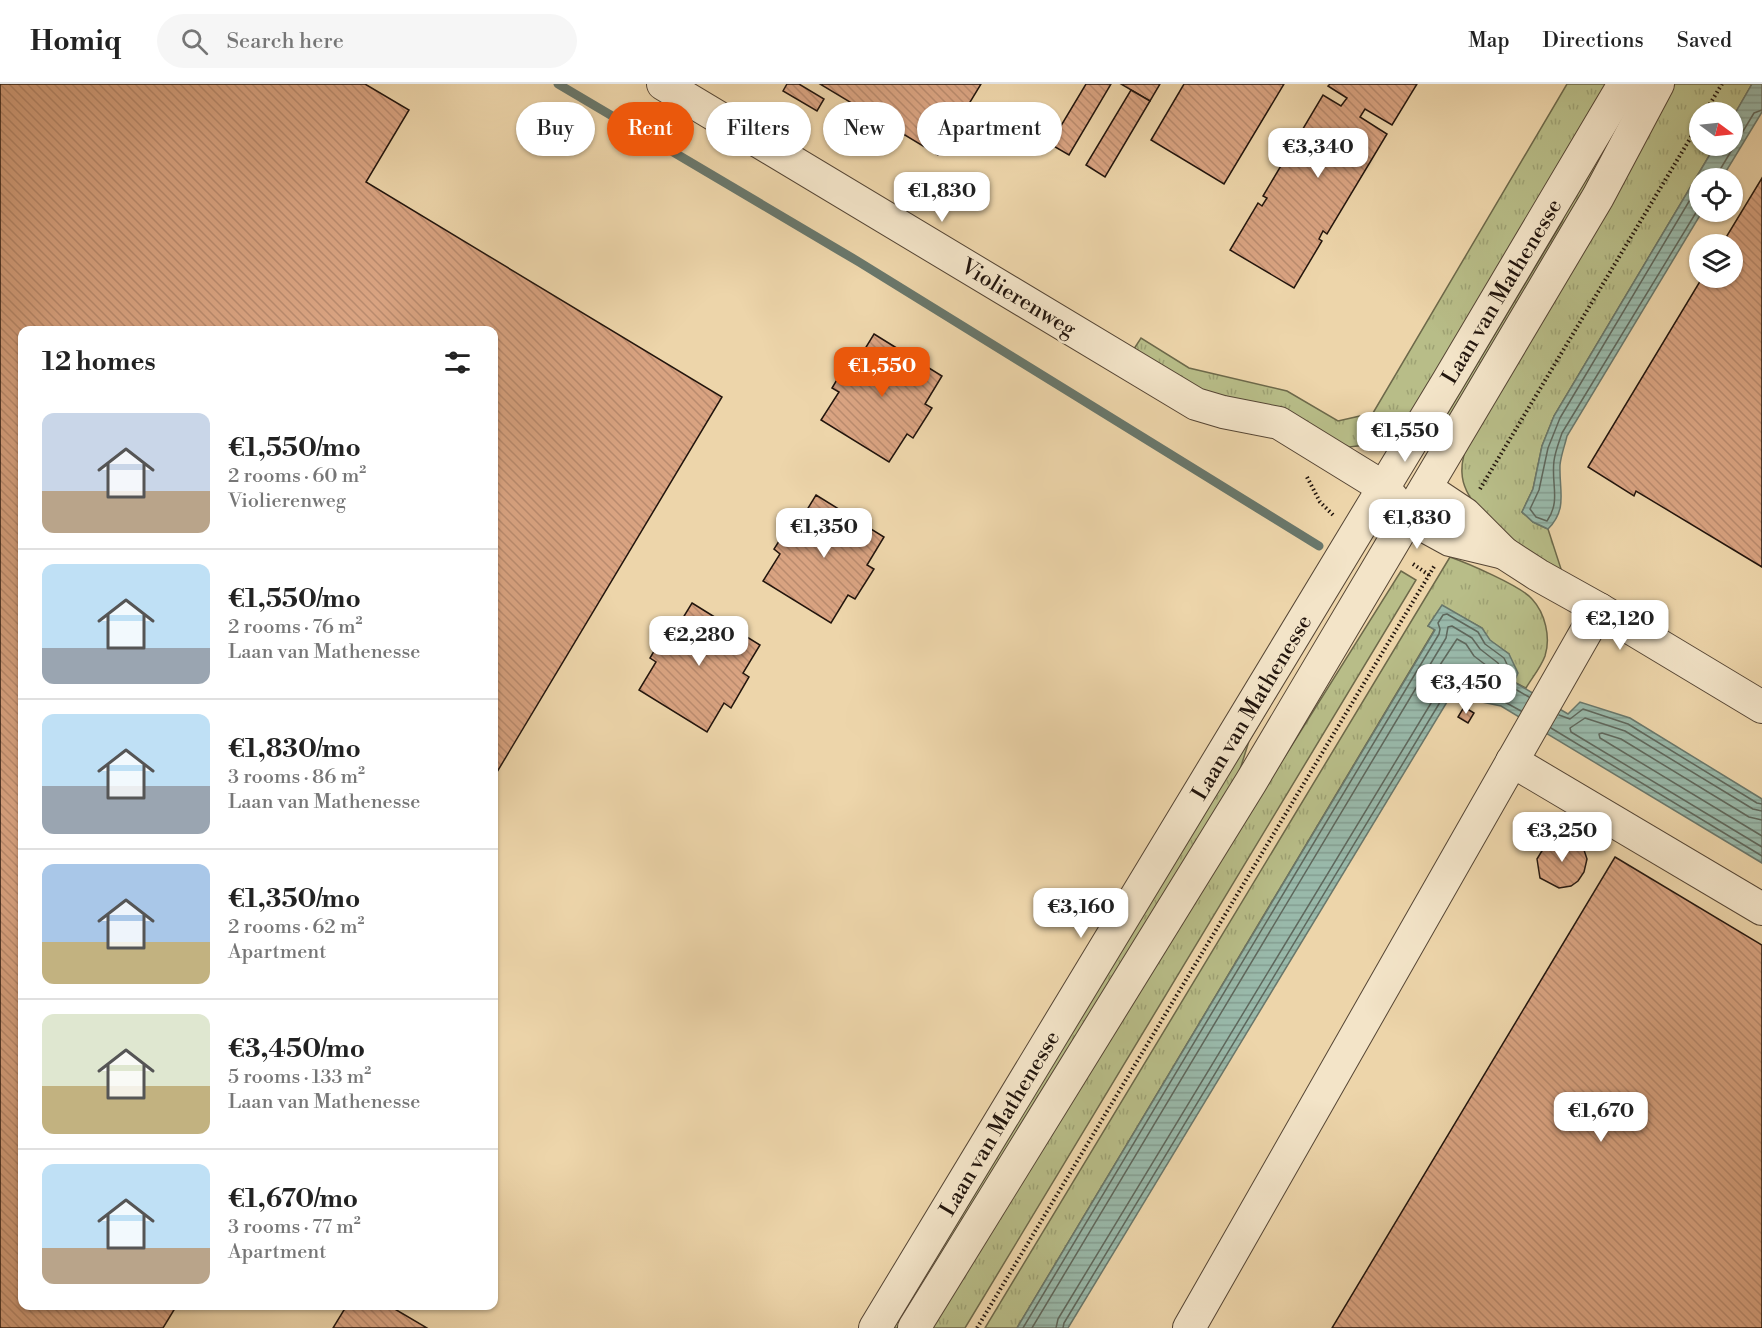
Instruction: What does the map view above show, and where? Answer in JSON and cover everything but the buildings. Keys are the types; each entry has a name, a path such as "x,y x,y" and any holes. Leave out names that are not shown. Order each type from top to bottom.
{"street":[{"name":"Violierenweg","path":"663,84 1196,404 1279,423 1383,487"},
{"name":"Laan van Mathenesse","path":"875,1328 1624,84"},
{"name":"Laan van Mathenesse","path":"914,1328 1251,782 1598,197 1658,84"},
{"path":"1383,487 1426,488 1458,527"},
{"path":"1383,487 1408,517 1458,527 1762,707"},
{"path":"1189,1328 1599,609"},
{"path":"1512,761 1762,909"}],"path":[{"path":"1711,102 1722,84"},
{"path":"977,1328 1689,140"}],"green space":[{"path":"1567,84 1612,84 1409,417 1397,429 1381,439 1366,445 1349,447 1326,436 1210,399 1130,355 1141,338 1189,368 1287,391 1338,421 1373,413"},
{"path":"1631,84 1651,84 1451,430 1441,424 1562,222 1582,165"},
{"path":"1673,84 1752,84 1742,102 1689,102 1689,156 1709,156 1702,168 1689,168 1689,190 1554,416 1542,446 1533,489 1522,512 1533,522 1548,529 1563,575 1517,545 1501,532 1474,503 1465,488 1462,473 1463,458 1471,433"},
{"path":"1450,557 1506,582 1526,594 1537,605 1547,633 1547,649 1539,668 1526,688 1514,682 1509,654 1489,640 1482,628 1442,606 1428,626 1435,629 1017,1328 985,1328"},
{"path":"1354,564 1249,741 1231,798 905,1328 883,1328"},
{"path":"1401,571 1416,580 965,1328 927,1328"}],"water":[{"path":"1752,84 1762,84 1762,112 1743,143 1743,102"},
{"path":"1709,156 1735,156 1728,168 1702,168"},
{"path":"1689,190 1689,222 1696,222 1567,436 1560,465 1560,507 1554,522 1548,529 1533,522 1522,512 1533,489 1542,446 1554,416"},
{"path":"1442,605 1482,628 1490,640 1509,654 1518,673 1514,682 1568,714 1580,702 1630,718 1762,799 1762,863 1501,706 1482,702 1463,691 1453,692 1068,1328 1017,1328 1435,630 1428,626"}],"waterway":[{"path":"558,84 859,262 1319,546"}]}
